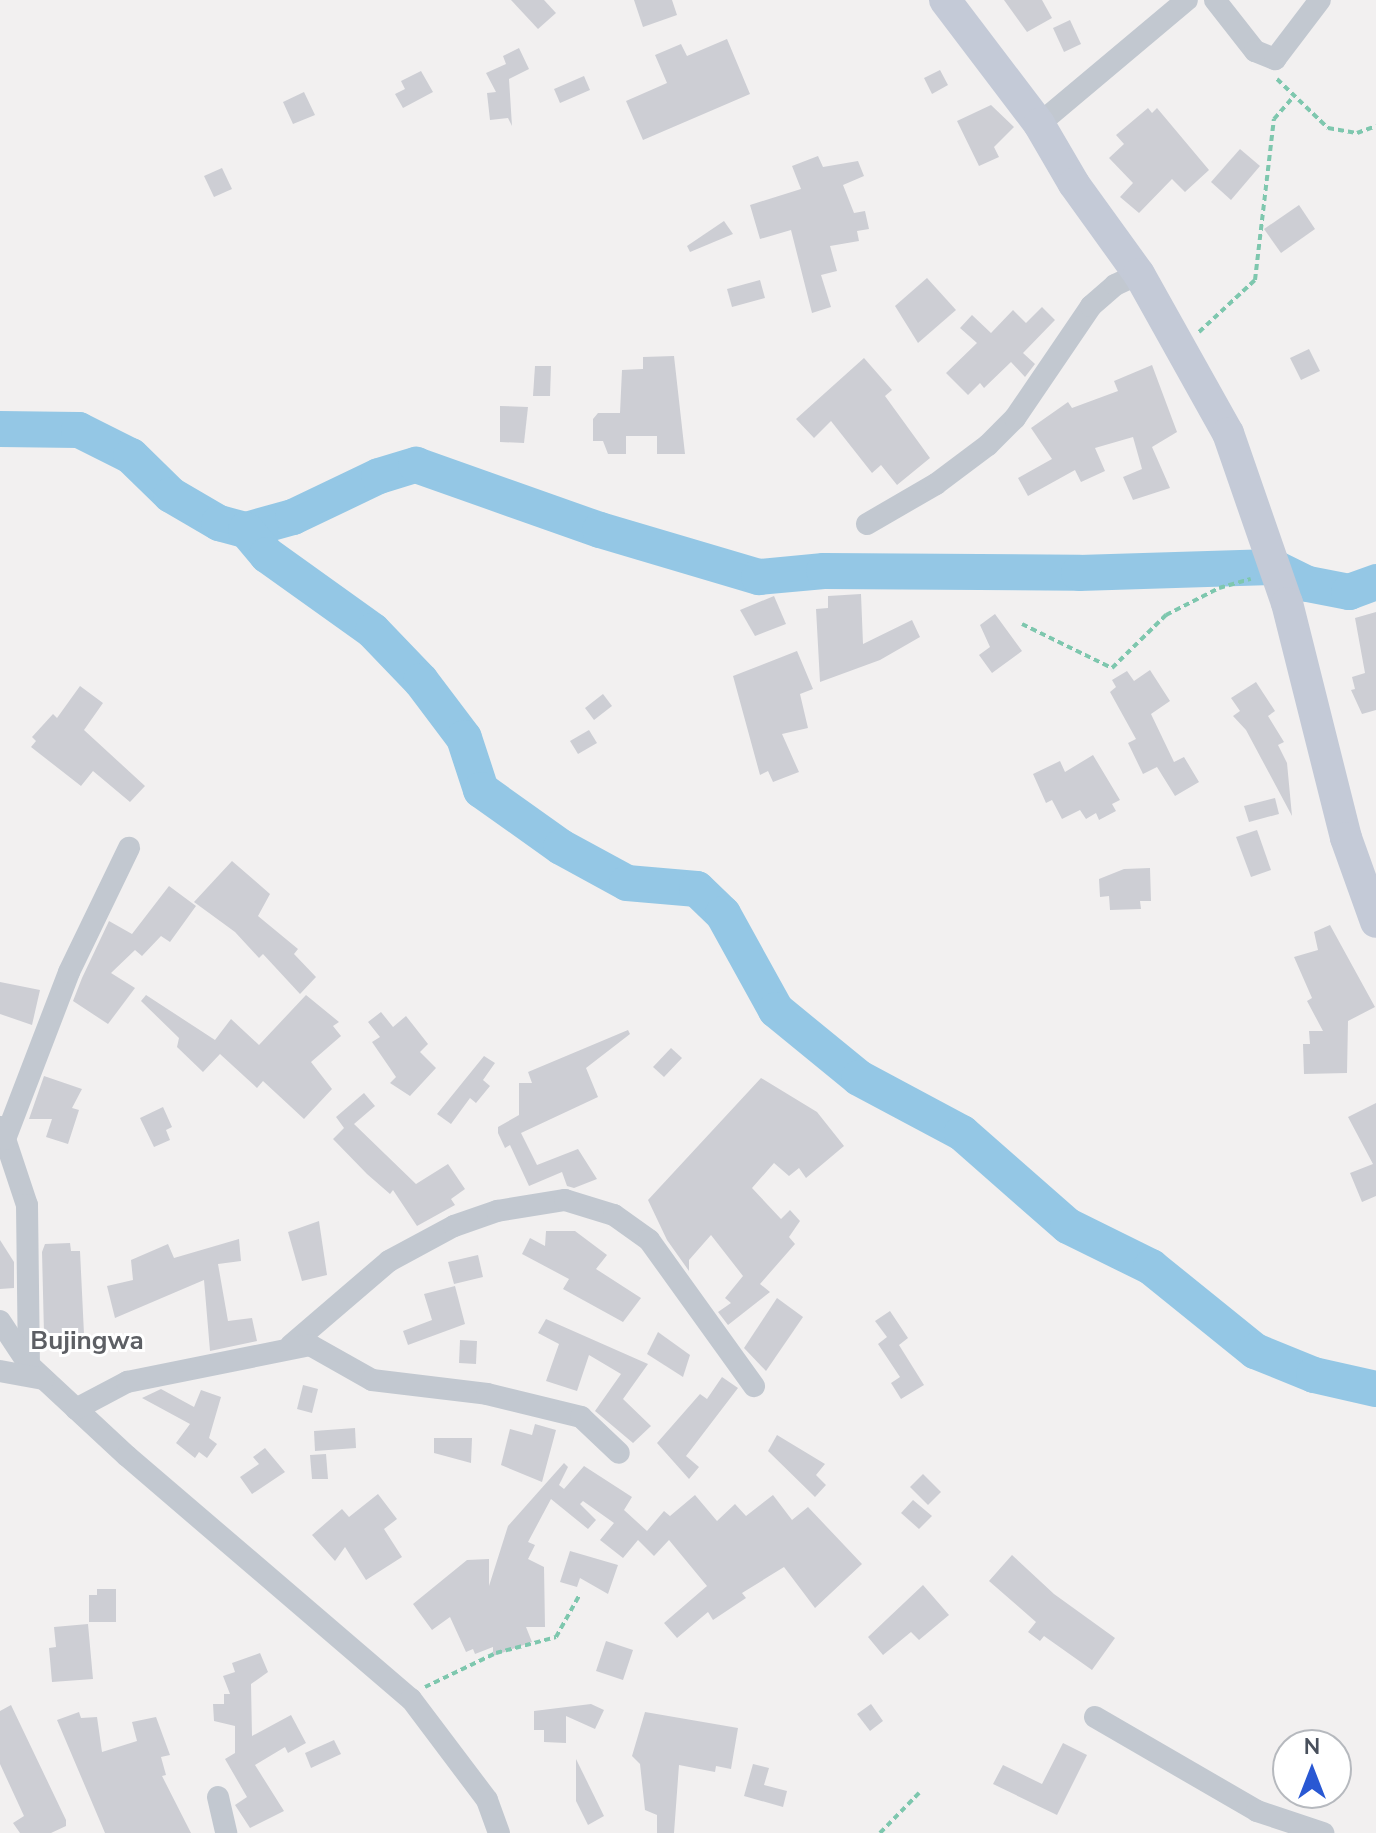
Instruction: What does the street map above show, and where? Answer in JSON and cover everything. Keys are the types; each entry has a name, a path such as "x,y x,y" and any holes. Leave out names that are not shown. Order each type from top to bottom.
{"street":[{"path":"945,0 1039,124 1074,184 1139,274 1183,347 1228,433 1277,576 1346,838 1376,922"},
{"path":"1039,124 1187,0"},
{"path":"1215,0 1255,51 1266,56 1281,56 1320,0"},
{"path":"867,524 936,484 988,445 1015,418 1091,306 1115,285 1139,274"},
{"path":"36,1372 27,1205 3,1131 69,972 129,848"},
{"path":"291,1345 355,1287 415,1247 497,1211 565,1200 604,1210 649,1240 701,1306 754,1386"},
{"path":"0,1321 36,1372 76,1409 411,1699 487,1800 499,1833"},
{"path":"76,1409 127,1382 291,1345 310,1345 357,1373 399,1386 487,1394 581,1417 619,1453"},
{"path":"0,1371 36,1372"},
{"path":"1095,1717 1257,1811 1323,1833"},
{"path":"218,1797 226,1833"}],"path":[{"path":"1266,56 1275,77 1328,128 1342,133 1376,126"},
{"path":"1183,347 1255,280 1274,119 1294,96"},
{"path":"1022,624 1112,668 1153,626 1188,603 1242,580 1277,576"},
{"path":"411,1699 434,1678 556,1637 580,1594"},
{"path":"880,1833 919,1793"}],"building":[{"path":"511,0 544,0 556,13 538,29"},
{"path":"634,0 672,0 677,15 643,27"},
{"path":"1004,0 1042,0 1052,18 1027,32"},
{"path":"1070,20 1081,44 1064,52 1053,28"},
{"path":"727,39 750,94 643,140 626,101 667,83 655,55 681,44 687,56"},
{"path":"519,48 529,69 509,79 512,126 508,118 490,120 487,93 496,92 486,73 506,64 503,56"},
{"path":"940,70 948,85 932,94 924,78"},
{"path":"421,71 433,92 403,108 395,94 405,89 401,81"},
{"path":"584,76 590,90 560,103 554,89"},
{"path":"304,92 315,115 293,124 283,102"},
{"path":"991,105 1014,127 994,147 999,157 979,166 957,121"},
{"path":"1148,108 1152,113 1157,108 1209,170 1185,192 1172,179 1139,213 1120,197 1133,183 1109,158 1124,144 1116,135"},
{"path":"1240,149 1260,166 1231,200 1211,182"},
{"path":"818,156 823,167 858,161 864,176 843,185 854,213 865,211 869,229 857,231 859,241 830,246 837,271 821,275 831,307 812,313 791,230 760,239 750,205 801,189 792,166"},
{"path":"222,168 232,189 214,197 204,176"},
{"path":"1299,205 1315,229 1281,253 1264,229"},
{"path":"724,221 733,234 690,252 687,246"},
{"path":"927,278 956,310 918,343 895,306"},
{"path":"760,280 765,298 732,307 727,289"},
{"path":"1042,307 1055,320 1023,353 1035,364 1025,377 1011,362 984,388 980,383 968,395 946,373 977,343 960,328 972,315 991,333 1013,310 1026,323"},
{"path":"1309,349 1320,371 1301,380 1290,358"},
{"path":"674,356 685,454 657,454 657,436 626,436 626,454 608,454 603,441 593,441 593,419 598,413 620,413 622,370 643,369 643,357"},
{"path":"864,358 892,390 885,396 930,458 897,485 881,465 872,473 831,421 814,438 796,419"},
{"path":"1152,365 1177,432 1152,447 1170,488 1133,500 1123,477 1142,469 1133,437 1095,448 1105,471 1081,482 1075,470 1028,496 1018,478 1052,459 1031,428 1068,402 1072,408 1118,391 1114,381"},
{"path":"535,366 551,366 550,396 533,396"},
{"path":"500,406 528,407 524,443 500,442"},
{"path":"861,594 863,644 912,620 920,637 880,660 820,682 816,609 828,608 828,596"},
{"path":"774,596 786,624 755,636 740,610"},
{"path":"1376,612 1376,710 1362,714 1351,690 1355,689 1352,677 1365,673 1355,618"},
{"path":"995,614 1022,651 992,673 979,655 990,647 980,625"},
{"path":"797,651 813,689 800,694 808,728 782,734 799,772 773,782 768,771 760,775 733,676"},
{"path":"1150,670 1170,701 1151,714 1174,762 1184,757 1199,782 1175,796 1157,767 1143,774 1128,743 1136,739 1110,692 1116,687 1112,680 1127,671 1134,681"},
{"path":"1256,682 1275,711 1268,716 1284,742 1278,745 1287,763 1292,816 1246,730 1233,716 1240,711 1231,698"},
{"path":"80,686 103,703 84,730 145,786 130,802 93,771 81,786 31,747 36,741 32,737 53,714 57,718"},
{"path":"603,694 612,706 594,720 585,708"},
{"path":"589,730 597,743 578,754 570,741"},
{"path":"1093,755 1120,800 1112,804 1116,811 1099,820 1096,813 1086,819 1080,810 1062,819 1052,800 1046,803 1033,774 1060,761 1065,772"},
{"path":"1275,798 1279,814 1249,822 1244,806"},
{"path":"1257,830 1271,870 1251,877 1236,837"},
{"path":"232,861 270,894 258,916 298,949 294,954 316,977 300,994 263,954 259,958 235,932 194,902"},
{"path":"1150,868 1151,901 1140,901 1141,909 1110,910 1109,896 1100,897 1099,879 1124,869"},
{"path":"169,886 196,906 170,942 161,936 142,956 135,950 111,973 135,988 108,1024 73,1001 82,978 109,921 132,934"},
{"path":"1330,925 1375,1007 1348,1021 1347,1073 1304,1074 1303,1044 1310,1044 1309,1031 1323,1031 1307,1001 1312,998 1294,957 1318,950 1314,932"},
{"path":"0,982 40,990 32,1025 0,1014"},
{"path":"146,995 215,1040 231,1019 259,1045 306,995 339,1022 333,1026 341,1036 311,1062 332,1089 304,1119 263,1081 257,1088 220,1054 203,1072 177,1047 179,1038 141,1001"},
{"path":"381,1012 393,1027 406,1016 428,1044 420,1052 436,1068 410,1096 390,1083 396,1077 372,1042 380,1037 368,1022"},
{"path":"628,1030 630,1034 586,1068 598,1097 521,1133 537,1165 578,1149 597,1179 574,1188 567,1186 562,1172 529,1186 510,1145 505,1148 498,1133 498,1127 519,1115 519,1083 532,1083 528,1072"},
{"path":"671,1048 682,1058 664,1077 653,1067"},
{"path":"484,1056 495,1063 483,1080 490,1086 476,1103 470,1098 451,1124 437,1114"},
{"path":"44,1076 82,1089 72,1108 79,1110 68,1144 46,1137 52,1119 29,1119"},
{"path":"761,1078 817,1112 844,1146 806,1178 799,1168 789,1176 774,1163 752,1188 781,1219 790,1210 800,1221 789,1237 795,1244 760,1284 770,1292 728,1325 718,1312 731,1303 725,1298 743,1276 711,1235 689,1260 689,1271 667,1240 648,1200"},
{"path":"364,1093 375,1106 354,1124 416,1184 448,1164 465,1189 451,1199 455,1205 417,1226 393,1190 390,1194 333,1139 344,1128 336,1117"},
{"path":"1376,1103 1376,1196 1362,1202 1350,1173 1373,1164 1348,1117"},
{"path":"163,1107 172,1127 166,1130 170,1140 154,1147 140,1118"},
{"path":"319,1221 327,1275 302,1281 288,1232"},
{"path":"546,1231 575,1231 607,1255 596,1269 641,1298 623,1322 563,1289 569,1279 522,1254 530,1238 545,1246"},
{"path":"239,1239 241,1261 218,1264 228,1321 252,1318 257,1341 210,1351 204,1280 115,1318 107,1286 133,1280 131,1260 168,1244 174,1258"},
{"path":"0,1240 14,1262 14,1288 0,1289"},
{"path":"70,1243 71,1251 80,1251 84,1334 44,1334 42,1252 45,1244"},
{"path":"478,1255 483,1277 454,1284 448,1262"},
{"path":"455,1286 465,1324 408,1345 403,1331 432,1320 424,1294"},
{"path":"777,1298 803,1317 766,1371 744,1348"},
{"path":"890,1311 908,1338 899,1345 924,1385 901,1399 891,1383 900,1377 878,1344 887,1337 875,1321"},
{"path":"546,1319 648,1364 623,1399 651,1426 633,1443 595,1411 621,1374 589,1355 577,1391 546,1381 559,1344 538,1333"},
{"path":"658,1332 690,1355 683,1377 647,1354"},
{"path":"460,1340 477,1341 476,1364 459,1363"},
{"path":"722,1377 738,1388 686,1456 699,1467 689,1479 657,1443 700,1394 707,1399"},
{"path":"303,1385 318,1389 312,1413 297,1409"},
{"path":"161,1389 194,1407 201,1390 221,1397 209,1438 217,1444 207,1458 199,1452 195,1458 176,1443 190,1424 142,1398"},
{"path":"535,1424 556,1430 542,1482 501,1465 510,1429 532,1435"},
{"path":"355,1428 356,1448 315,1451 314,1431"},
{"path":"777,1435 825,1464 816,1475 826,1485 815,1497 768,1451"},
{"path":"434,1438 472,1438 471,1463 434,1453"},
{"path":"265,1448 285,1472 252,1494 240,1477 259,1464 253,1457"},
{"path":"326,1454 328,1479 312,1479 310,1455"},
{"path":"564,1463 568,1467 559,1485 564,1489 584,1466 632,1497 624,1510 647,1531 664,1511 670,1516 695,1495 717,1521 735,1504 746,1516 773,1495 792,1520 808,1507 862,1564 815,1608 784,1567 742,1593 746,1598 713,1620 708,1612 677,1638 664,1623 707,1586 669,1540 654,1556 638,1540 623,1558 600,1540 614,1523 583,1501 580,1504 596,1520 588,1529 551,1499 528,1542 535,1545 528,1559 544,1567 545,1627 526,1627 532,1642 493,1656 493,1647 475,1654 473,1649 466,1652 450,1617 432,1630 413,1604 467,1560 489,1559 489,1586 508,1526"},
{"path":"923,1474 941,1492 928,1505 910,1487"},
{"path":"378,1494 397,1519 384,1529 402,1557 366,1580 345,1547 335,1561 312,1535 342,1509 349,1517"},
{"path":"913,1500 932,1516 919,1529 901,1513"},
{"path":"570,1551 618,1565 608,1594 580,1578 577,1587 560,1582"},
{"path":"1012,1555 1054,1594 1115,1638 1092,1670 1044,1636 1040,1641 1028,1632 1036,1622 989,1581"},
{"path":"923,1585 949,1615 919,1640 911,1632 883,1655 868,1637"},
{"path":"97,1589 116,1589 116,1622 89,1622 89,1595 97,1595"},
{"path":"88,1624 93,1679 52,1682 49,1648 56,1647 54,1627"},
{"path":"606,1641 633,1650 623,1680 596,1671"},
{"path":"260,1653 268,1672 251,1684 252,1736 291,1715 306,1743 288,1753 285,1747 255,1765 284,1811 250,1828 235,1805 247,1797 225,1759 235,1753 235,1726 214,1721 213,1704 224,1704 224,1694 230,1694 223,1676 235,1672 232,1663"},
{"path":"591,1704 604,1710 595,1729 566,1716 566,1743 544,1742 544,1730 534,1730 534,1711"},
{"path":"871,1704 883,1721 870,1731 857,1714"},
{"path":"11,1705 66,1820 66,1826 51,1833 20,1833 13,1823 24,1816 0,1764 0,1711"},
{"path":"79,1712 81,1718 97,1717 102,1752 137,1741 132,1722 156,1717 170,1755 161,1757 166,1775 162,1776 191,1833 105,1833 57,1720"},
{"path":"645,1712 738,1728 731,1769 716,1766 715,1772 679,1765 674,1833 657,1833 657,1815 645,1810 640,1764 632,1756"},
{"path":"334,1740 341,1754 311,1768 305,1753"},
{"path":"1063,1743 1087,1755 1057,1815 993,1784 1003,1765 1042,1784"},
{"path":"576,1759 604,1816 588,1825 576,1801"},
{"path":"753,1764 769,1768 764,1785 787,1791 783,1807 744,1796"}],"waterway":[{"path":"0,429 79,430 131,456 171,495 219,523 246,530 293,517 379,476 416,465 600,530 759,577 824,571 1079,573 1273,567 1308,584 1349,592 1376,582"},
{"path":"246,530 267,555 373,631 421,681 464,738 481,790 561,847 627,883 697,889 723,914 776,1010 859,1078 962,1133 1068,1226 1151,1267 1255,1351 1314,1375 1376,1389"}],"district":[{"name":"Bujingwa","path":"87,1341"}]}
